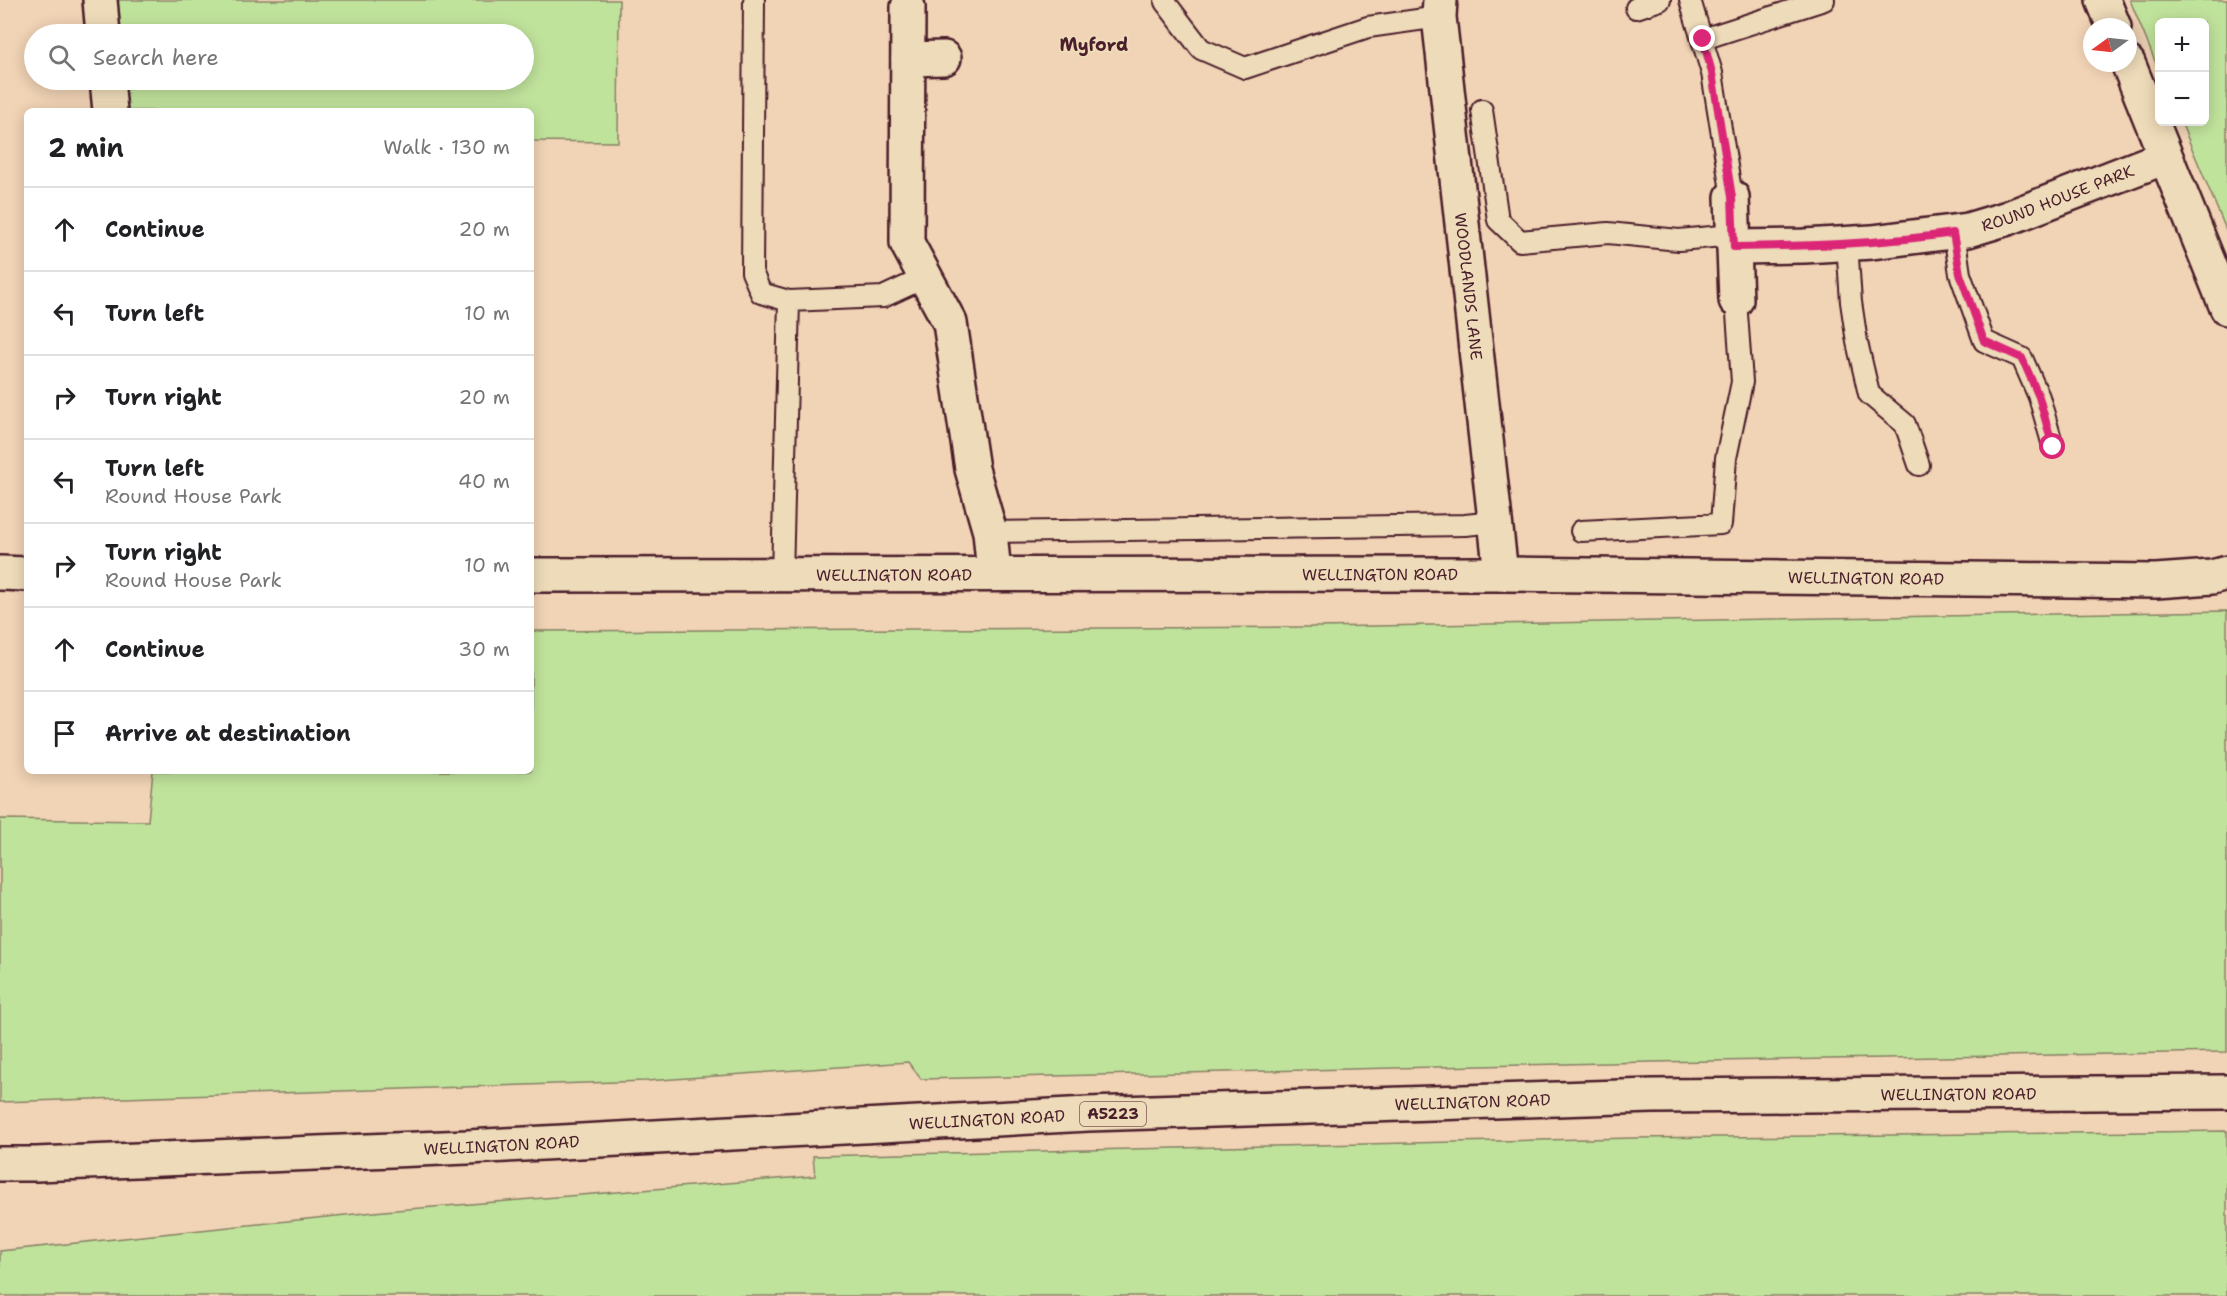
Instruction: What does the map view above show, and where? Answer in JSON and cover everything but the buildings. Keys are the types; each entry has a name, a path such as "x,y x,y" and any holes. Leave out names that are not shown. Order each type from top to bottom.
{"street":[{"path":"100,0 102,24"},
{"path":"2103,0 2110,18"},
{"path":"908,7 907,243 950,323 972,469 990,532 994,574"},
{"name":"WOODLANDS LANE","path":"1439,8 1501,574"},
{"path":"908,59 944,58"},
{"path":"2132,72 2227,308"},
{"path":"108,90 110,108"},
{"name":"ROUND HOUSE PARK","path":"1733,241 1847,243 1953,233 2008,218 2165,157"},
{"path":"1732,197 1736,300"},
{"path":"0,573 24,574"},
{"name":"WELLINGTON ROAD","path":"534,575 1501,574 2156,581 2212,577 2227,573"},
{"name":"WELLINGTON ROAD","path":"0,1164 468,1147 1088,1114 1618,1097 2227,1092"}],"lane":[{"path":"754,0 752,272 761,293 789,301 884,297 924,278"},
{"path":"1636,8 1660,0"},
{"path":"1690,0 1712,73 1732,197"},
{"path":"1703,39 1824,0"},
{"path":"1165,2 1201,49 1245,68 1368,27 1439,8"},
{"path":"1482,110 1498,220 1520,241 1608,233 1679,240 1733,241"},
{"path":"1953,233 1960,274 1984,341 2022,358 2039,397 2053,447"},
{"path":"1847,243 1851,302 1869,394 1905,424 1919,465"},
{"path":"1581,531 1721,524 1726,458 1742,382 1736,300"},
{"path":"782,576 789,301"},
{"path":"990,532 1465,525 1495,522"}],"green space":[{"path":"118,0 619,0 618,142 534,141 534,108 125,108 124,90 534,90 534,24 119,24"},
{"path":"2130,0 2227,0 2227,232 2183,126 2209,126 2209,18 2155,18 2155,61"},
{"path":"2227,611 2227,1052 1650,1062 921,1079 908,1062 646,1081 0,1102 0,819 148,821 153,774 534,774 534,631 1318,627"},
{"path":"2227,1131 2227,1296 0,1296 0,1251 384,1211 815,1176 813,1156 1636,1138"}],"district":[{"name":"Myford","path":"1094,45"}],"route":[{"path":"1703,39 1712,73 1732,197 1734,247 1872,242 1953,233 1960,274 1984,341 2022,358 2039,397 2053,447"}]}
